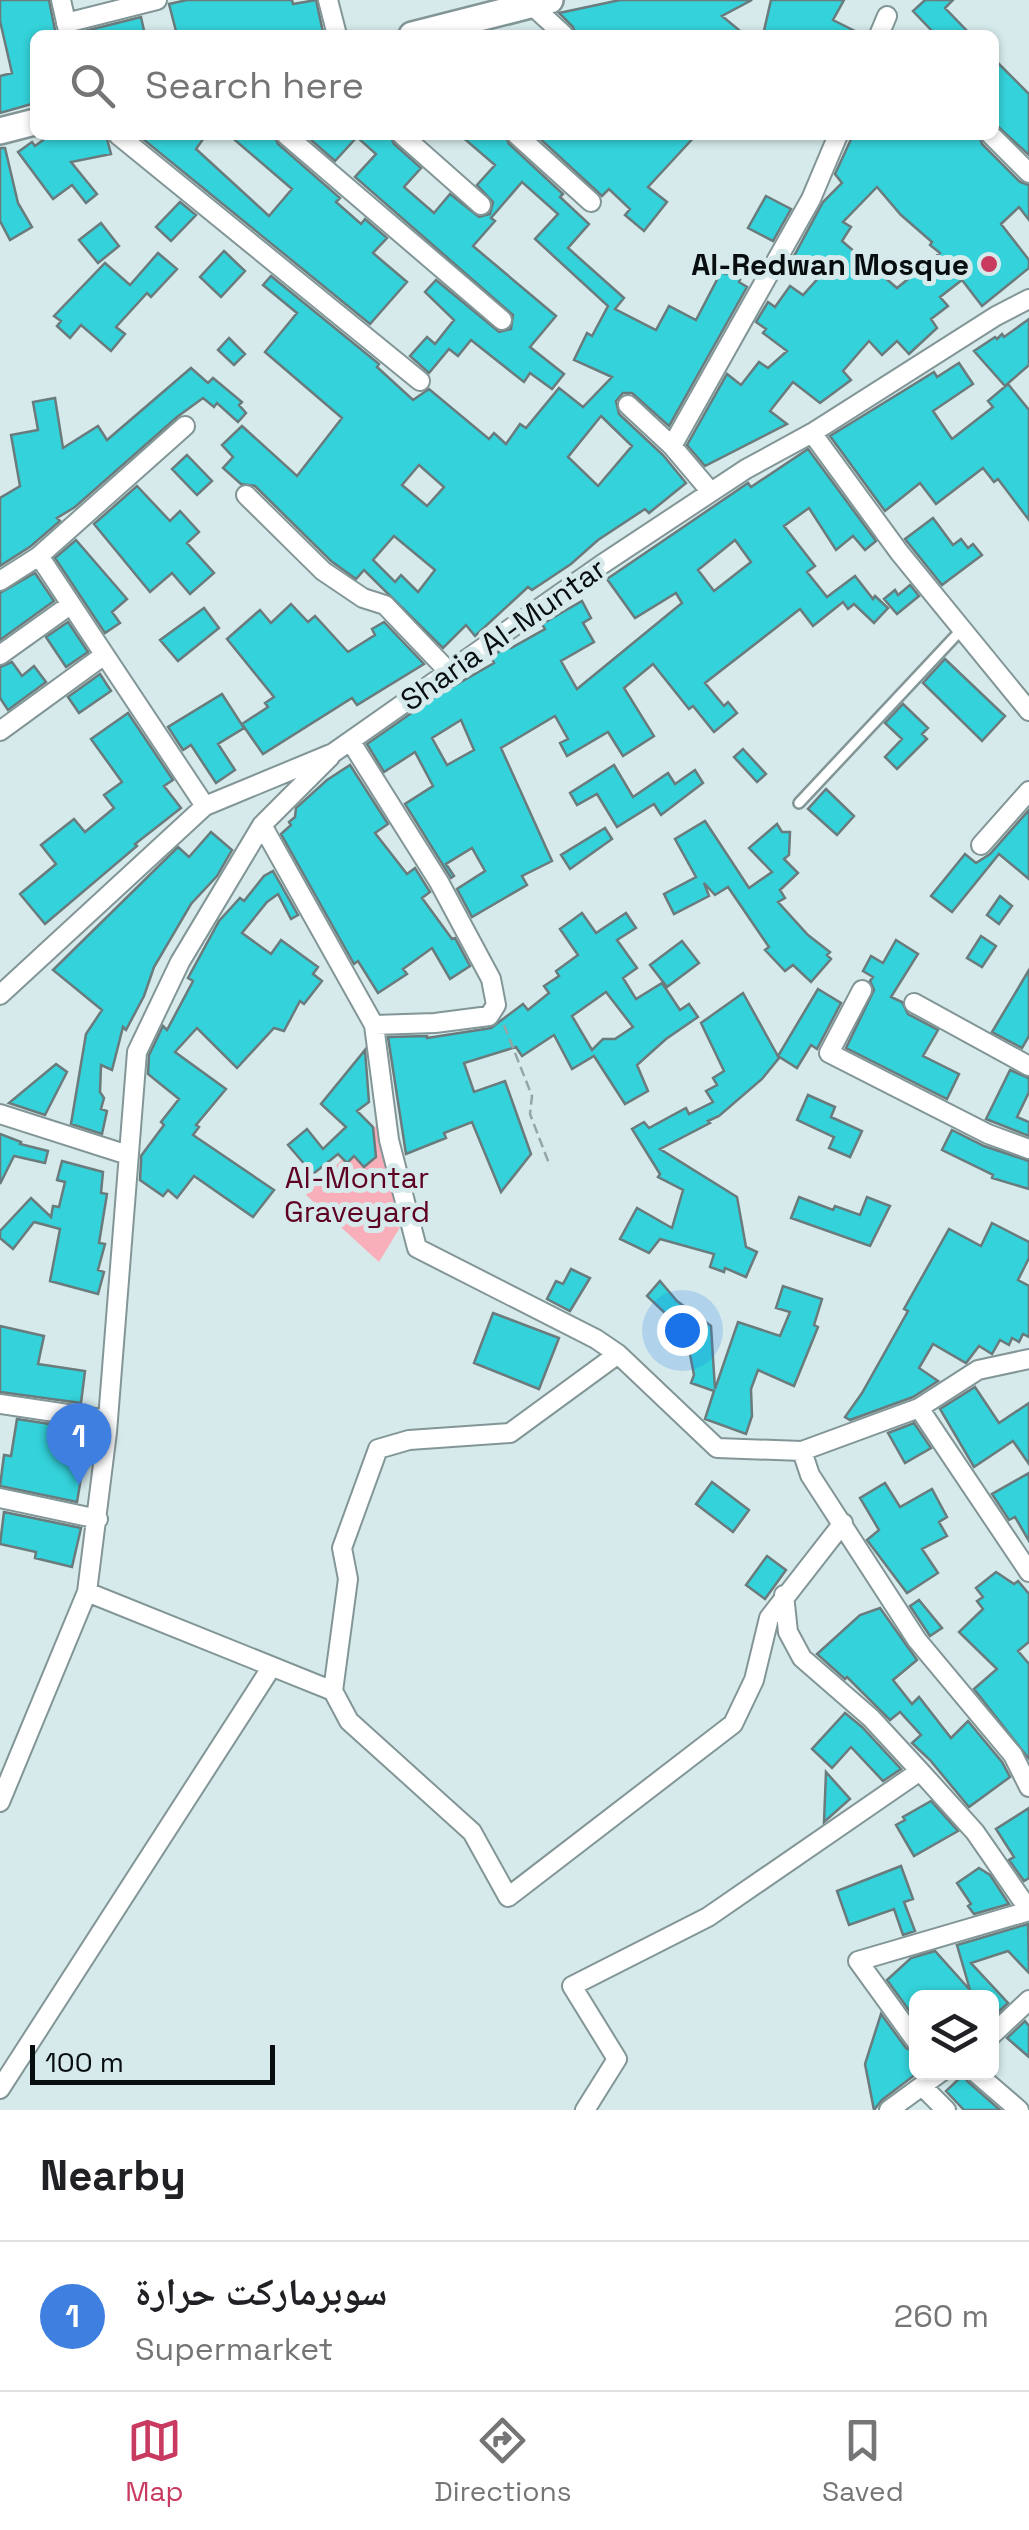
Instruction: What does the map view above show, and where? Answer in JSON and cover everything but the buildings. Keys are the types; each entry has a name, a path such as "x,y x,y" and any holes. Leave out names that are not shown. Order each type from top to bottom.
{"main road":[{"path":"431,30 536,2"},
{"path":"0,130 30,123"}],"street":[{"path":"61,0 68,29 156,0"},
{"path":"328,0 336,30"},
{"path":"536,2 560,30"},
{"path":"881,30 887,16"},
{"path":"124,140 420,380"},
{"path":"292,140 502,320"},
{"path":"408,140 481,205"},
{"path":"523,140 591,202"},
{"path":"672,446 811,200 836,140"},
{"path":"996,140 1029,173"},
{"name":"Sharia Al-Muntar","path":"0,995 204,806 334,753 712,492 996,316 1029,300"},
{"path":"628,405 672,446 712,492"},
{"path":"0,582 38,556 185,426"},
{"path":"812,433 898,552 1029,711"},
{"path":"246,495 323,571 363,598 385,605 450,673"},
{"path":"38,556 204,806"},
{"path":"0,655 70,604"},
{"path":"0,731 102,656"},
{"path":"351,742 448,898 491,979 496,1005 489,1016 465,1020 374,1025"},
{"path":"0,1802 87,1592 108,1420 138,1052 180,962 262,826 334,753"},
{"path":"981,845 1029,791"},
{"path":"262,826 374,1025 389,1140 417,1248 596,1339 618,1354 717,1448 802,1451 919,1408 978,1370 1029,1358"},
{"path":"862,990 829,1053 988,1134 1029,1149"},
{"path":"914,1003 1028,1063"},
{"path":"0,1114 128,1155"},
{"path":"618,1354 510,1434 409,1440 378,1449 342,1548 348,1579 333,1691 349,1721 472,1832 508,1898 733,1724 754,1680 769,1618 843,1523"},
{"path":"0,1404 108,1420"},
{"path":"919,1408 1029,1572"},
{"path":"802,1451 810,1474 918,1640 1013,1755 1029,1787"},
{"path":"0,1498 98,1519"},
{"path":"87,1592 333,1691"},
{"path":"784,1596 788,1632 802,1658 871,1718 975,1832 1029,1910 858,1961 909,2030"},
{"path":"0,2089 271,1668"},
{"path":"584,2110 617,2059 572,1986 708,1917 920,1771"},
{"path":"999,2028 1029,2000"},
{"path":"889,2110 931,2080"},
{"path":"984,2080 1019,2110"},
{"path":"922,2086 946,2110"}],"lane":[{"path":"799,803 962,629"}],"path":[{"path":"496,1005 532,1096 530,1114 550,1166"}],"green space":[{"name":"Al-Montar Graveyard","path":"378,1124 402,1224 379,1262 306,1195"}],"place":[{"name":"Al-Redwan Mosque","path":"989,264"},
{"name":"سوبرماركت حرارة","path":"79,1485"}]}
